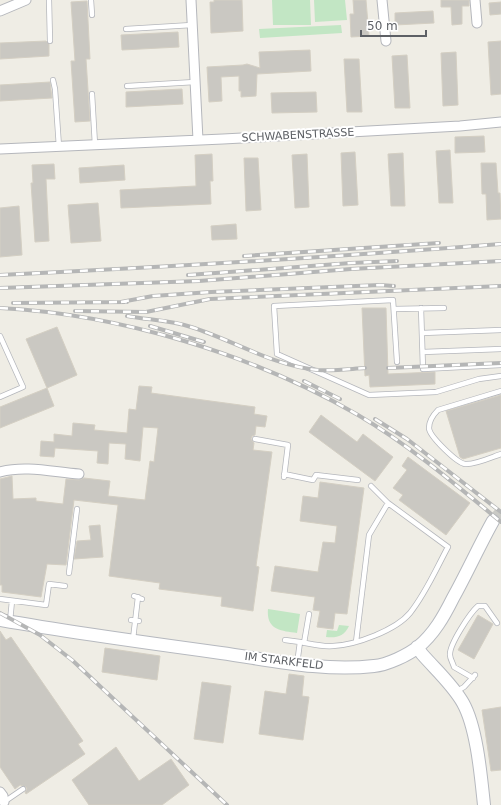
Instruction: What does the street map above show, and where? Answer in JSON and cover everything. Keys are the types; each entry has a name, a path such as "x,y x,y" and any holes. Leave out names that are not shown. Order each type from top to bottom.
{"main road":[{"name":"IM STARKFELD","path":"5,621 267,663 346,667 376,666 401,657 417,647 427,638 439,623 493,521"},
{"path":"417,647 456,692 464,704 474,734 484,805"}],"street":[{"path":"0,10 26,0"},
{"path":"191,0 198,140"},
{"path":"382,0 386,41"},
{"path":"475,0 477,23"},
{"name":"SCHWABENSTRASSE","path":"0,149 460,126 501,122"},
{"path":"0,472 12,469 22,469 79,474"},
{"path":"0,792 3,796 4,802"}],"lane":[{"path":"49,0 50,41"},
{"path":"91,0 92,15"},
{"path":"126,29 192,25"},
{"path":"53,80 59,147"},
{"path":"127,86 195,82"},
{"path":"92,94 94,145"},
{"path":"397,362 394,300 274,306 277,354 369,395 436,392 479,379 501,376"},
{"path":"421,308 423,369 501,365"},
{"path":"394,309 444,308"},
{"path":"422,333 501,330"},
{"path":"0,336 23,387 0,397"},
{"path":"423,352 501,349"},
{"path":"501,391 438,410 432,416 429,429 431,434 455,459 464,464 470,464 501,454"},
{"path":"255,439 288,445 284,475 313,480 316,475 358,480"},
{"path":"285,640 333,646 356,642 387,631 409,614 425,589 448,547 388,503 371,486"},
{"path":"356,642 369,535 388,503"},
{"path":"69,573 77,509"},
{"path":"0,599 46,605 50,584 65,586"},
{"path":"133,641 138,597"},
{"path":"5,621 12,601"},
{"path":"456,692 464,687 474,677 454,667 450,655 454,642 472,612 478,606 485,606 497,623"},
{"path":"297,664 309,614"},
{"path":"4,802 23,789"}],"green space":[{"path":"272,0 310,0 311,25 273,25"},
{"path":"314,0 345,0 347,20 315,22"},
{"path":"341,25 342,33 260,38 259,29"},
{"path":"268,609 300,614 297,633 280,630 272,625 269,621"},
{"path":"339,625 349,626 342,635 326,637 327,630 337,631"}],"building":[{"path":"214,0 242,0 243,31 211,33 210,2 214,2"},
{"path":"353,0 366,0 369,36 351,37 350,14 354,14"},
{"path":"441,0 469,0 469,6 462,6 462,24 452,25 451,7 441,7"},
{"path":"87,1 90,59 86,59 90,121 75,122 71,61 75,61 71,2"},
{"path":"501,2 501,14 490,15 489,3"},
{"path":"433,11 434,23 395,25 395,13"},
{"path":"178,32 179,47 122,50 121,35"},
{"path":"46,41 49,44 49,56 0,59 0,43"},
{"path":"501,41 501,94 491,95 488,42"},
{"path":"310,50 311,71 257,74 256,96 241,97 241,91 239,91 239,76 221,77 222,101 209,102 207,67 247,64 260,68 259,52"},
{"path":"456,52 458,105 443,106 441,53"},
{"path":"407,55 410,108 395,108 392,56"},
{"path":"344,59 359,59 362,112 347,112"},
{"path":"50,82 52,98 0,101 0,85"},
{"path":"182,89 183,104 126,107 126,92"},
{"path":"316,92 317,112 272,113 271,93"},
{"path":"484,136 485,152 455,153 455,137"},
{"path":"450,150 453,203 439,203 436,151"},
{"path":"355,152 358,205 343,206 341,153"},
{"path":"403,153 405,206 391,206 388,154"},
{"path":"212,154 213,181 210,181 211,204 121,208 120,190 196,186 195,155"},
{"path":"307,154 309,207 295,208 292,155"},
{"path":"244,158 258,158 261,210 246,211"},
{"path":"481,163 496,163 498,193 500,193 501,219 487,220 486,194 482,194"},
{"path":"54,164 55,179 46,179 49,241 35,242 31,183 33,183 32,165"},
{"path":"124,165 125,180 80,183 79,168"},
{"path":"98,203 101,241 71,243 68,205"},
{"path":"19,206 22,255 0,257 0,208"},
{"path":"236,224 237,239 212,240 211,226"},
{"path":"362,308 386,308 388,374 435,372 435,384 370,387 369,375 365,376"},
{"path":"57,327 77,375 47,388 26,339"},
{"path":"139,386 152,387 151,393 255,407 254,414 267,416 265,427 256,426 255,435 252,436 251,439 254,443 253,450 272,452 256,566 259,567 253,611 221,606 222,597 159,589 160,583 109,576 118,505 74,500 66,565 47,564 41,597 2,592 2,585 0,585 0,479 12,476 13,499 36,498 36,501 63,504 66,479 79,480 84,478 110,481 108,496 145,500 150,461 154,462 158,428 143,427 140,461 125,459 126,444 109,443 108,464 97,463 98,451 55,448 54,457 40,456 41,441 54,442 54,434 72,436 73,423 95,425 94,430 127,433 129,409 136,410"},
{"path":"47,388 54,406 0,428 0,407"},
{"path":"501,395 501,448 463,459 460,457 446,411"},
{"path":"321,415 357,442 363,434 393,457 375,481 309,432"},
{"path":"408,457 470,503 446,535 399,500 403,495 393,488 407,470 402,466"},
{"path":"320,482 364,488 347,614 335,613 333,629 317,627 320,611 313,610 315,597 271,591 275,566 318,572 323,542 335,543 337,526 300,521 303,496 318,498"},
{"path":"100,525 103,557 74,559 77,541 91,540 89,526"},
{"path":"478,615 493,624 474,659 458,650"},
{"path":"0,631 6,640 11,637 83,741 78,744 85,754 26,794 26,787 20,785 15,789 0,767"},
{"path":"105,648 160,656 157,680 102,672"},
{"path":"289,674 304,676 302,696 309,697 303,740 259,734 265,691 286,694"},
{"path":"202,682 231,686 223,743 194,739"},
{"path":"501,707 501,770 491,771 482,710"},
{"path":"116,747 139,781 171,759 189,785 162,805 89,805 72,780"}],"tunnel":[{"path":"493,521 501,512"}],"railway":[{"path":"244,256 439,243"},
{"path":"0,275 125,269 501,244"},
{"path":"188,275 397,261"},
{"path":"0,288 199,281 351,269 501,261"},
{"path":"121,302 153,296 211,292 380,285 394,286"},
{"path":"75,311 146,312 210,299 501,286"},
{"path":"13,303 127,302"},
{"path":"0,308 45,312 92,319 138,329 185,341 231,356 275,374 318,393 377,427 431,466 501,522"},
{"path":"127,316 167,321 191,327 207,332 269,358 301,368 318,370 365,368"},
{"path":"150,326 204,342"},
{"path":"388,368 501,363"},
{"path":"304,381 340,399"},
{"path":"375,419 407,439 501,512"},
{"path":"0,613 40,635 72,660 227,805"}]}
